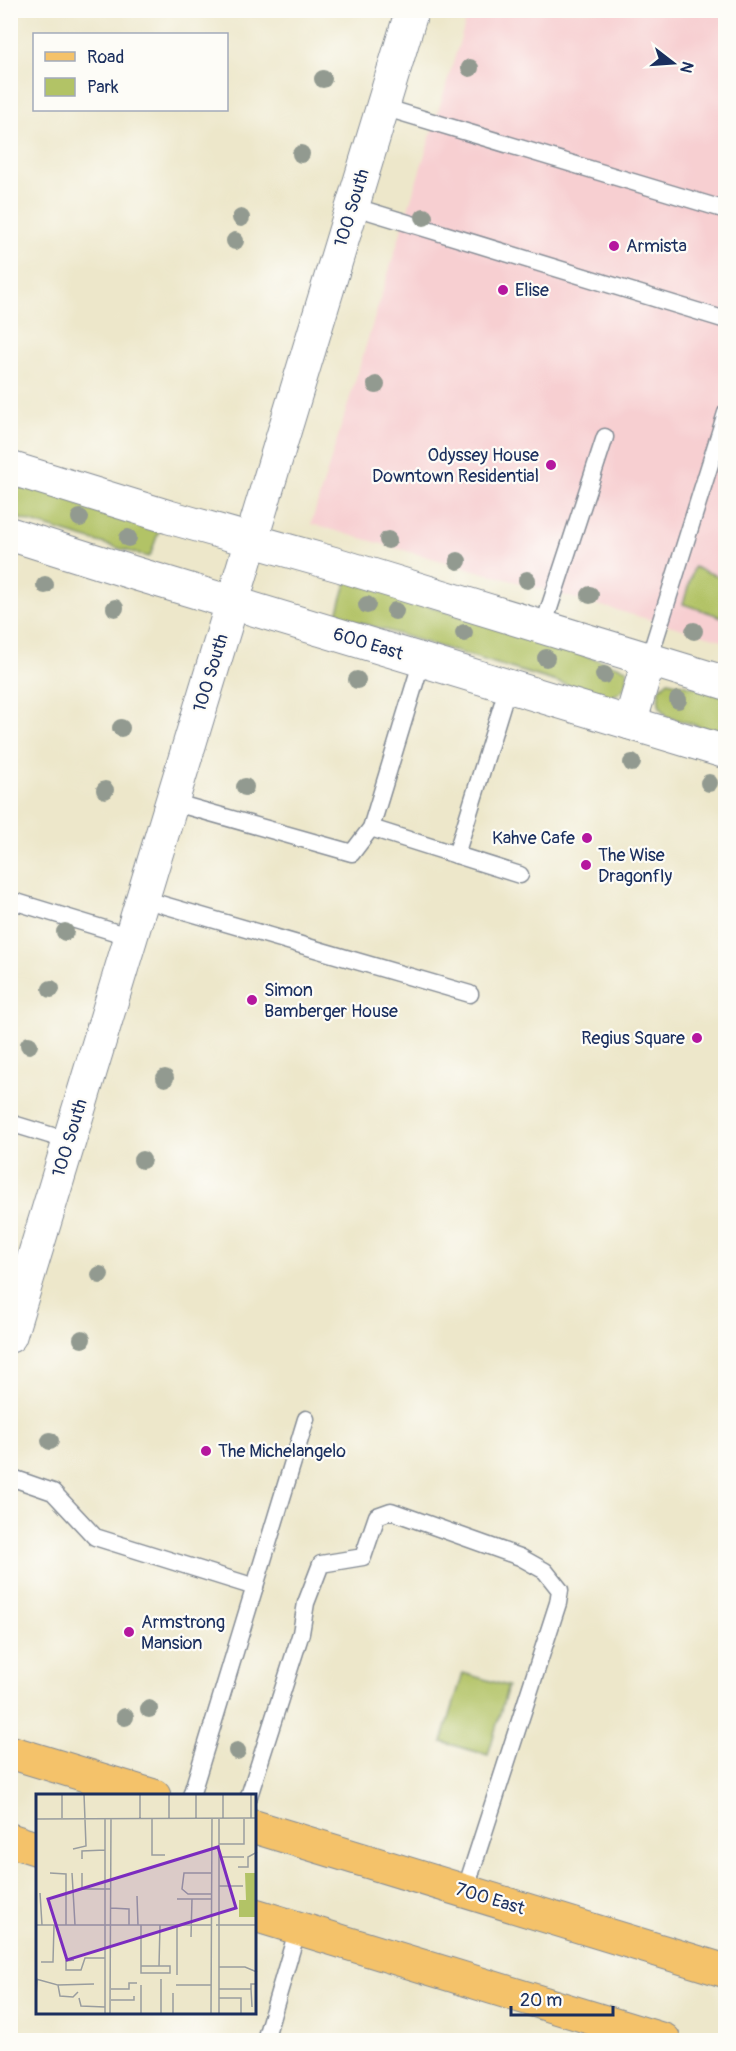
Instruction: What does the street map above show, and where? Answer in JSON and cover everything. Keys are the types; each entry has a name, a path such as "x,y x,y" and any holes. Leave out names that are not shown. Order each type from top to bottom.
{"main road":[{"path":"10,1752 147,1794"},
{"name":"700 East","path":"256,1827 726,1971"},
{"path":"10,1840 36,1848"},
{"path":"256,1915 617,2034 664,2040"}],"street":[{"name":"100 South","path":"11,1332 412,10"},
{"path":"10,468 726,683"},
{"name":"600 East","path":"10,534 726,752"},
{"path":"630,723 649,659"}],"lane":[{"path":"383,107 726,210"},
{"path":"352,206 726,320"},
{"path":"649,659 726,413"},
{"path":"543,627 605,437"},
{"path":"172,802 352,853 371,828 422,660"},
{"path":"456,855 508,686"},
{"path":"371,828 520,875"},
{"path":"143,899 470,994"},
{"path":"10,900 131,937"},
{"path":"10,1123 69,1141"},
{"path":"192,1794 306,1419"},
{"path":"10,1477 53,1492 95,1538 255,1587"},
{"path":"250,1794 301,1633 306,1603 321,1564 363,1557 377,1516 391,1511 520,1557 545,1571 560,1590 558,1603 465,1891"},
{"path":"265,2040 298,1928"}],"shaded area":[{"path":"469,11 725,11 725,641 311,524"}],"green space":[{"path":"10,476 161,525 150,556 11,516"},
{"path":"694,567 725,579 725,618 683,604"},
{"path":"347,580 627,669 627,681 619,693 603,696 345,618 337,614"},
{"path":"668,681 725,694 725,734 668,717 660,707 659,701 660,688"},
{"path":"463,1673 508,1686 488,1755 442,1742"}],"place":[{"name":"Armista","path":"614,246"},
{"name":"Elise","path":"503,290"},
{"name":"Odyssey House Downtown Residential","path":"551,465"},
{"name":"Kahve Cafe","path":"587,838"},
{"name":"The Wise Dragonfly","path":"586,865"},
{"name":"Simon Bamberger House","path":"252,1000"},
{"name":"Regius Square","path":"697,1038"},
{"name":"The Michelangelo","path":"206,1451"},
{"name":"Armstrong Mansion","path":"129,1632"}]}
